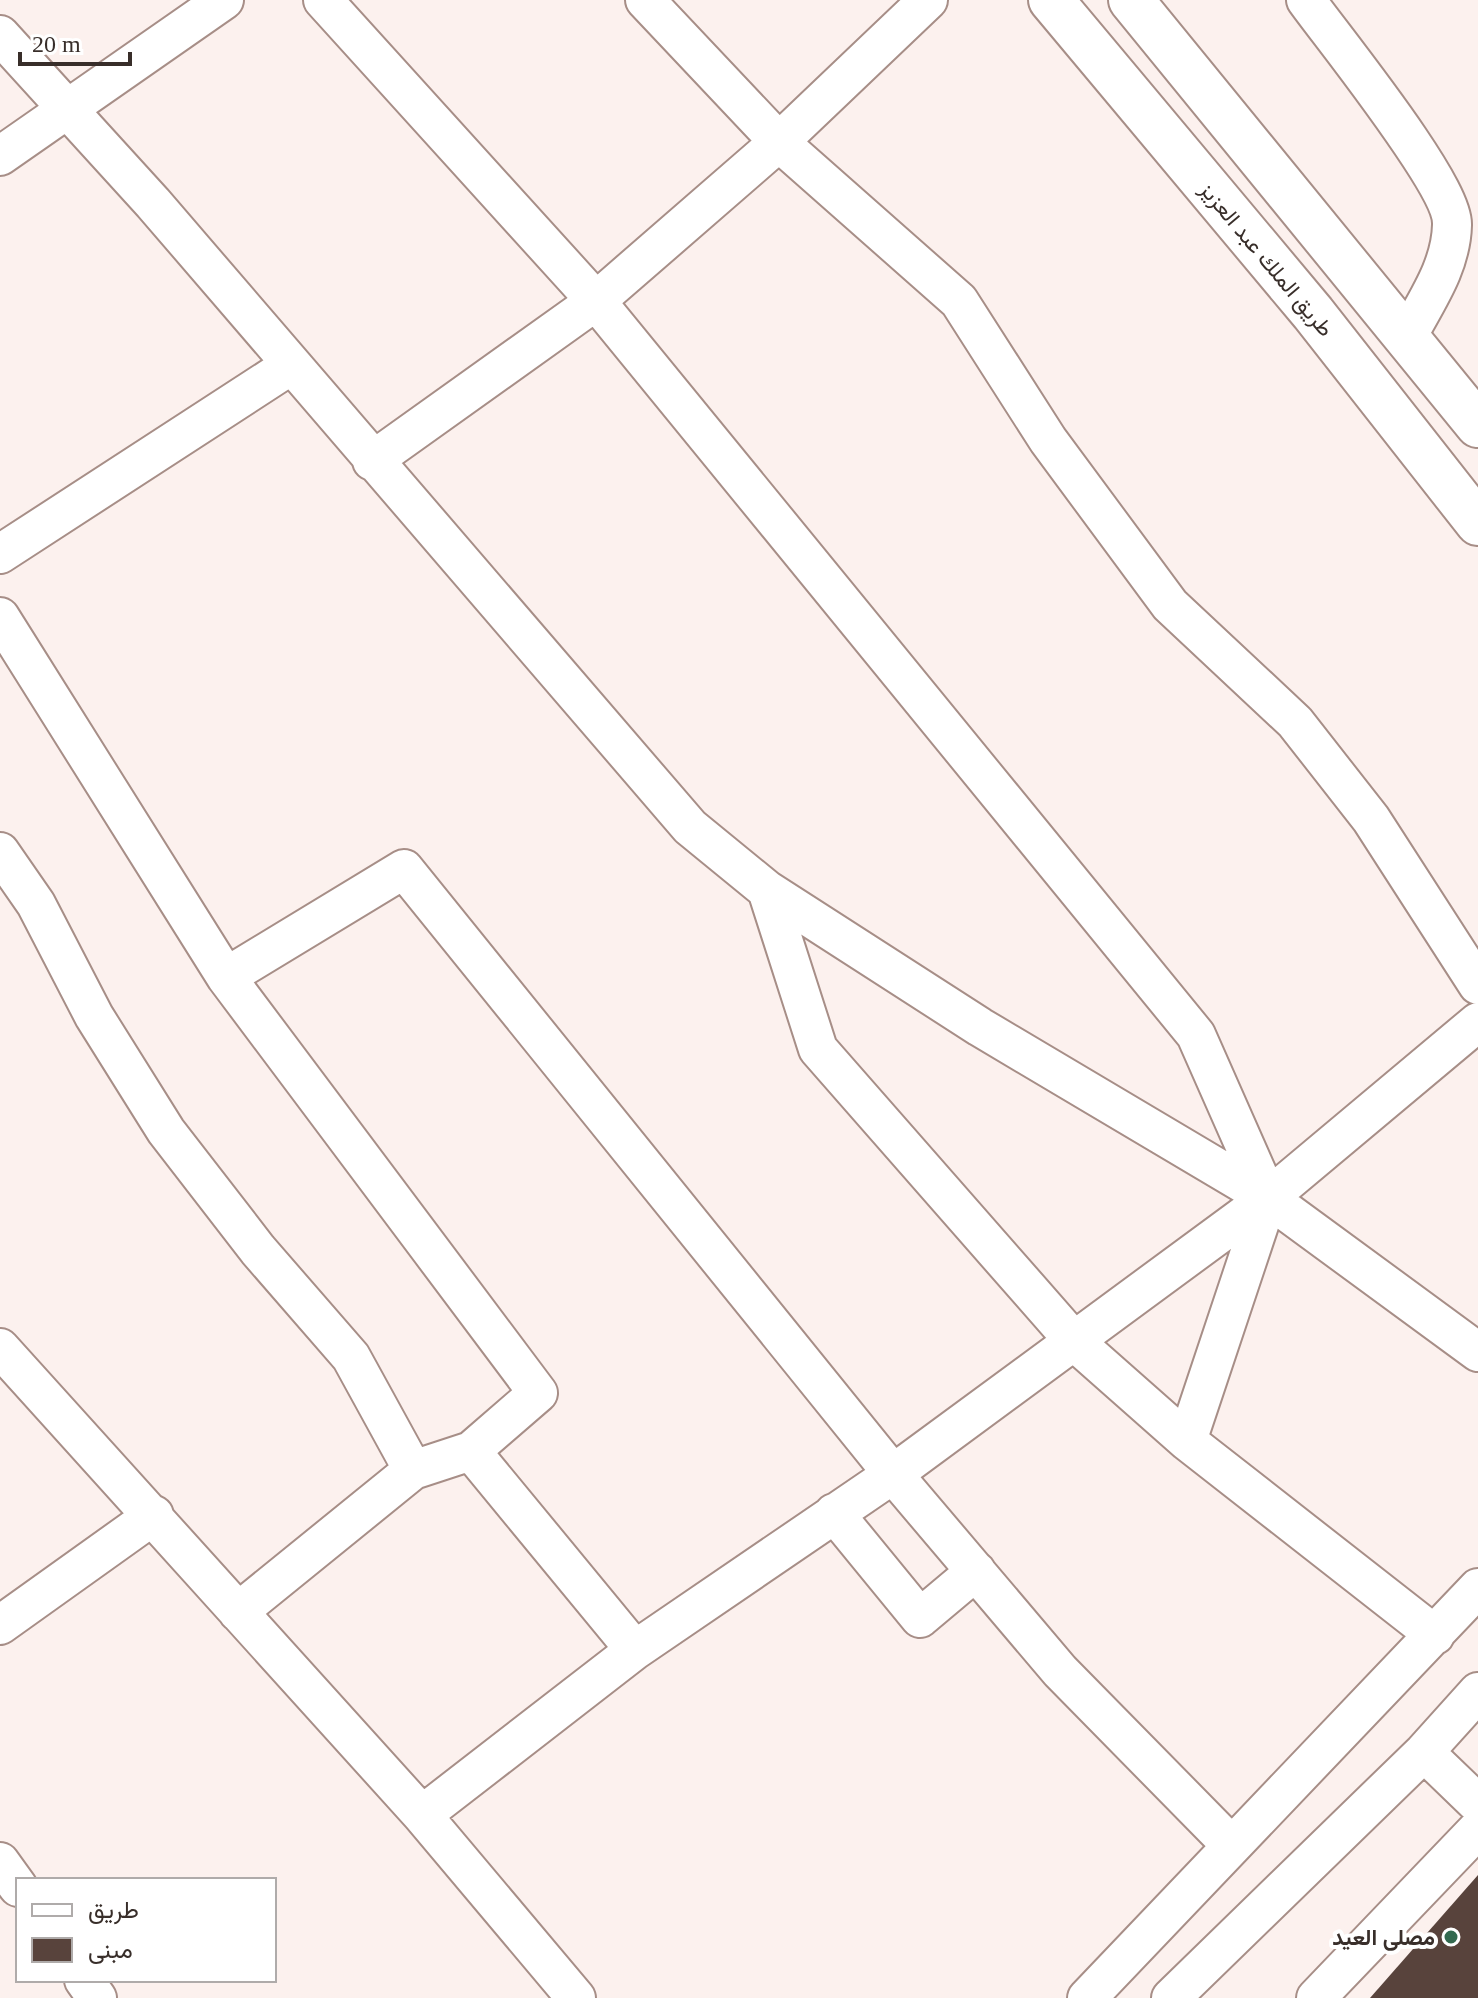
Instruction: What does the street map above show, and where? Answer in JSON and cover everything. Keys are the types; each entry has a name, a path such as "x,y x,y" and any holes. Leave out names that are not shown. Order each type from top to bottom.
{"highway":[{"name":"طريق الملك عبد العزيز","path":"1051,0 1313,313 1478,523"},
{"path":"1131,0 1478,425"}],"street":[{"path":"0,156 224,0"},
{"path":"323,0 596,301 1196,1035 1268,1198 1187,1441"},
{"path":"645,0 779,142 959,301 1048,440 1170,605 1295,722 1371,819 1478,985"},
{"path":"372,461 596,301 779,142 928,0"},
{"path":"1306,0 1434,177 1453,221 1448,262 1407,337"},
{"path":"0,35 291,365 690,827 767,890 980,1027 1268,1198 1478,1352"},
{"path":"0,554 291,365"},
{"path":"0,617 226,977 538,1393 471,1451 413,1470 238,1612"},
{"path":"0,852 36,904 94,1016 166,1131 258,1250 351,1357 413,1470"},
{"path":"226,977 404,869 893,1474 1060,1671 1232,1846"},
{"path":"767,890 818,1049 1075,1342 1187,1441 1435,1635"},
{"path":"422,1815 635,1650 893,1474 1268,1198 1478,1022"},
{"path":"0,1348 154,1515 377,1769 422,1815 576,1998"},
{"path":"471,1451 635,1650"},
{"path":"834,1513 920,1618 976,1571"},
{"path":"0,1625 154,1515"},
{"path":"1087,1998 1478,1588"},
{"path":"1171,1998 1424,1752 1478,1692"},
{"path":"1424,1752 1478,1804"},
{"path":"1316,1998 1478,1829"},
{"path":"0,1862 16,1884"}],"building":[{"name":"مصلى العيد","path":"1478,1875 1478,1998 1370,1998"}],"place":[{"name":"مصلى العيد","path":"1451,1937"}]}
